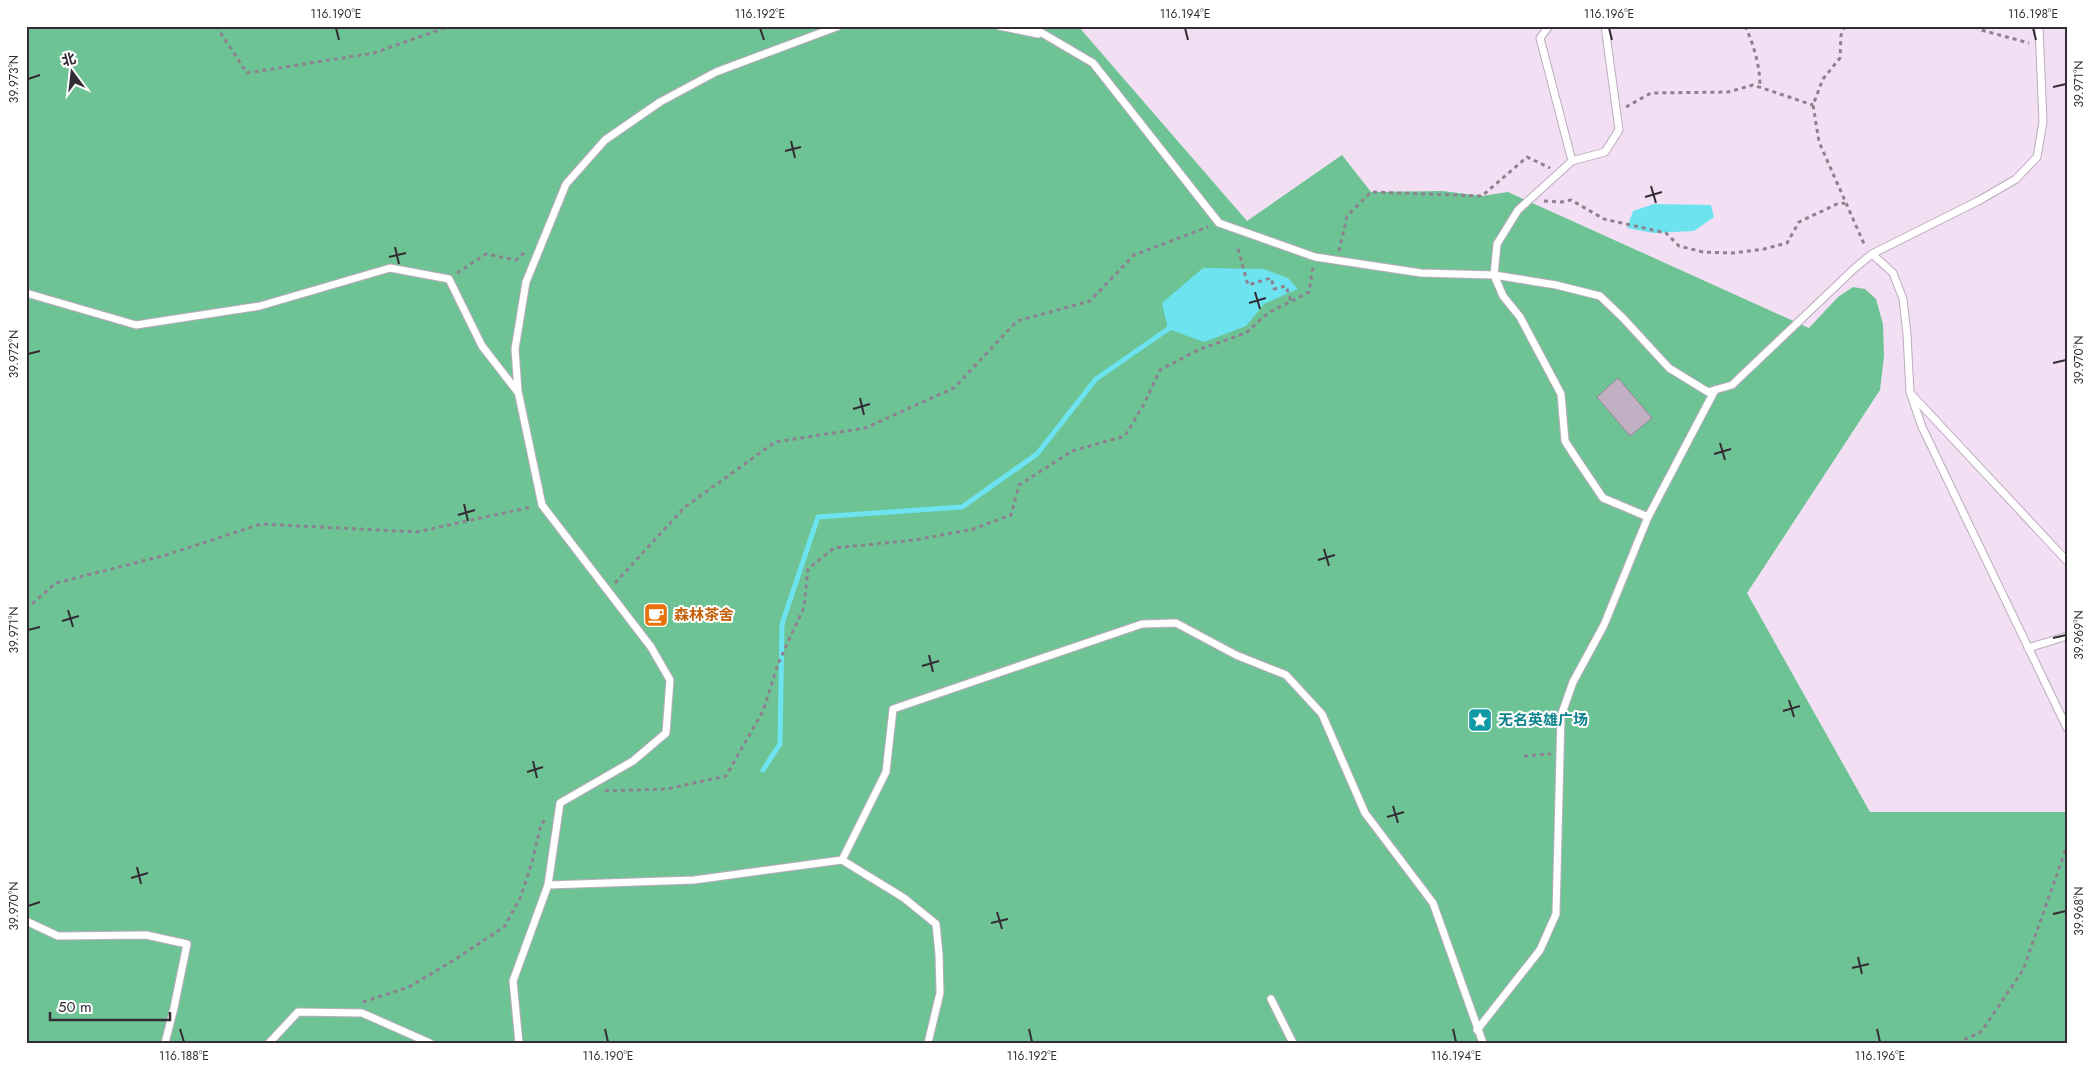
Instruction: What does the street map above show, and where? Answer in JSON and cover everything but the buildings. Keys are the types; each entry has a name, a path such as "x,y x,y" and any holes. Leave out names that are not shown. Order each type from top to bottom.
{"lane":[{"path":"519,1043 513,982 548,885 560,803 633,761 666,733 670,680 651,647 542,505 518,391 515,349 526,282 566,184 605,140 660,102 716,72 840,26"},
{"path":"999,26 1044,35"},
{"path":"1030,26 1093,63 1219,223 1315,257 1421,273 1494,275 1556,285 1600,296 1669,368 1708,392 1732,386 1856,267 1872,254 1980,200 2016,178 2037,157 2043,122 2039,26"},
{"path":"1548,26 1540,38 1572,161"},
{"path":"1605,26 1619,130 1605,152 1572,161 1518,210 1497,244 1494,275 1503,296 1520,317 1560,394 1565,441 1603,498 1648,517"},
{"path":"1872,254 1893,274 1903,299 1910,392 1922,427 2067,728"},
{"path":"26,293 136,325 260,306 390,268 449,279 482,346 518,391"},
{"path":"1477,1030 1540,950 1556,914 1561,716 1573,682 1604,625 1648,517 1715,390"},
{"path":"1910,392 2067,561"},
{"path":"842,860 886,772 894,709 1142,624 1176,624 1236,655 1286,676 1322,714 1364,813 1434,903 1483,1043"},
{"path":"2028,648 2067,636"},
{"path":"548,885 694,880 842,860 904,898 936,924 940,954 940,993 928,1043"},
{"path":"26,921 58,936 146,935 187,944 165,1043"},
{"path":"1271,1000 1293,1043"},
{"path":"269,1043 298,1012 362,1012 430,1043"}],"path":[{"path":"216,26 247,73 374,52 450,26"},
{"path":"1745,26 1760,71 1760,87"},
{"path":"1845,26 1841,35 1840,58 1823,79 1813,105 1819,142 1863,244 1872,254"},
{"path":"1975,26 1982,30 2040,46"},
{"path":"1616,112 1651,94 1728,92 1754,85 1813,105"},
{"path":"1337,259 1347,216 1371,192 1482,196 1527,157 1560,172"},
{"path":"1535,196 1545,201 1561,202 1571,200 1604,219 1666,233 1679,246 1704,252 1733,253 1764,249 1787,243 1799,222 1837,204 1845,203"},
{"path":"608,591 685,507 775,442 865,428 954,388 1017,321 1090,301 1134,255 1219,223"},
{"path":"449,279 486,254 516,260 544,236"},
{"path":"1238,249 1248,285 1271,278 1274,290 1286,286 1291,302"},
{"path":"578,792 667,789 726,776 763,711 778,664 804,607 808,569 834,548 914,540 974,529 1011,514 1019,485 1072,450 1125,436 1160,370 1198,350 1246,333 1268,313 1309,292 1315,257"},
{"path":"26,609 56,583 166,555 261,524 417,532 542,505"},
{"path":"1524,756 1560,754"},
{"path":"357,1003 409,987 460,957 505,926 521,896 541,824 560,803"},
{"path":"1957,1043 1980,1032 2023,970 2067,846"}],"green space":[{"path":"26,26 1078,26 1247,221 1342,155 1371,192 1443,191 1482,196 1508,192 1809,328 1838,297 1853,287 1865,289 1876,299 1883,324 1884,356 1880,390 1747,593 1870,812 2067,812 2067,1043 26,1043"}],"water":[{"path":"1654,204 1711,205 1714,217 1694,231 1653,233 1627,228 1633,211"},
{"path":"1203,268 1264,269 1288,278 1298,289 1264,304 1246,326 1204,342 1168,329 1162,303"}],"waterway":[{"path":"763,770 780,744 782,624 818,517 962,507 1037,454 1096,379 1168,329"}],"place":[{"name":"森林茶舍","path":"656,615"},
{"name":"无名英雄广场","path":"1480,720"}]}
